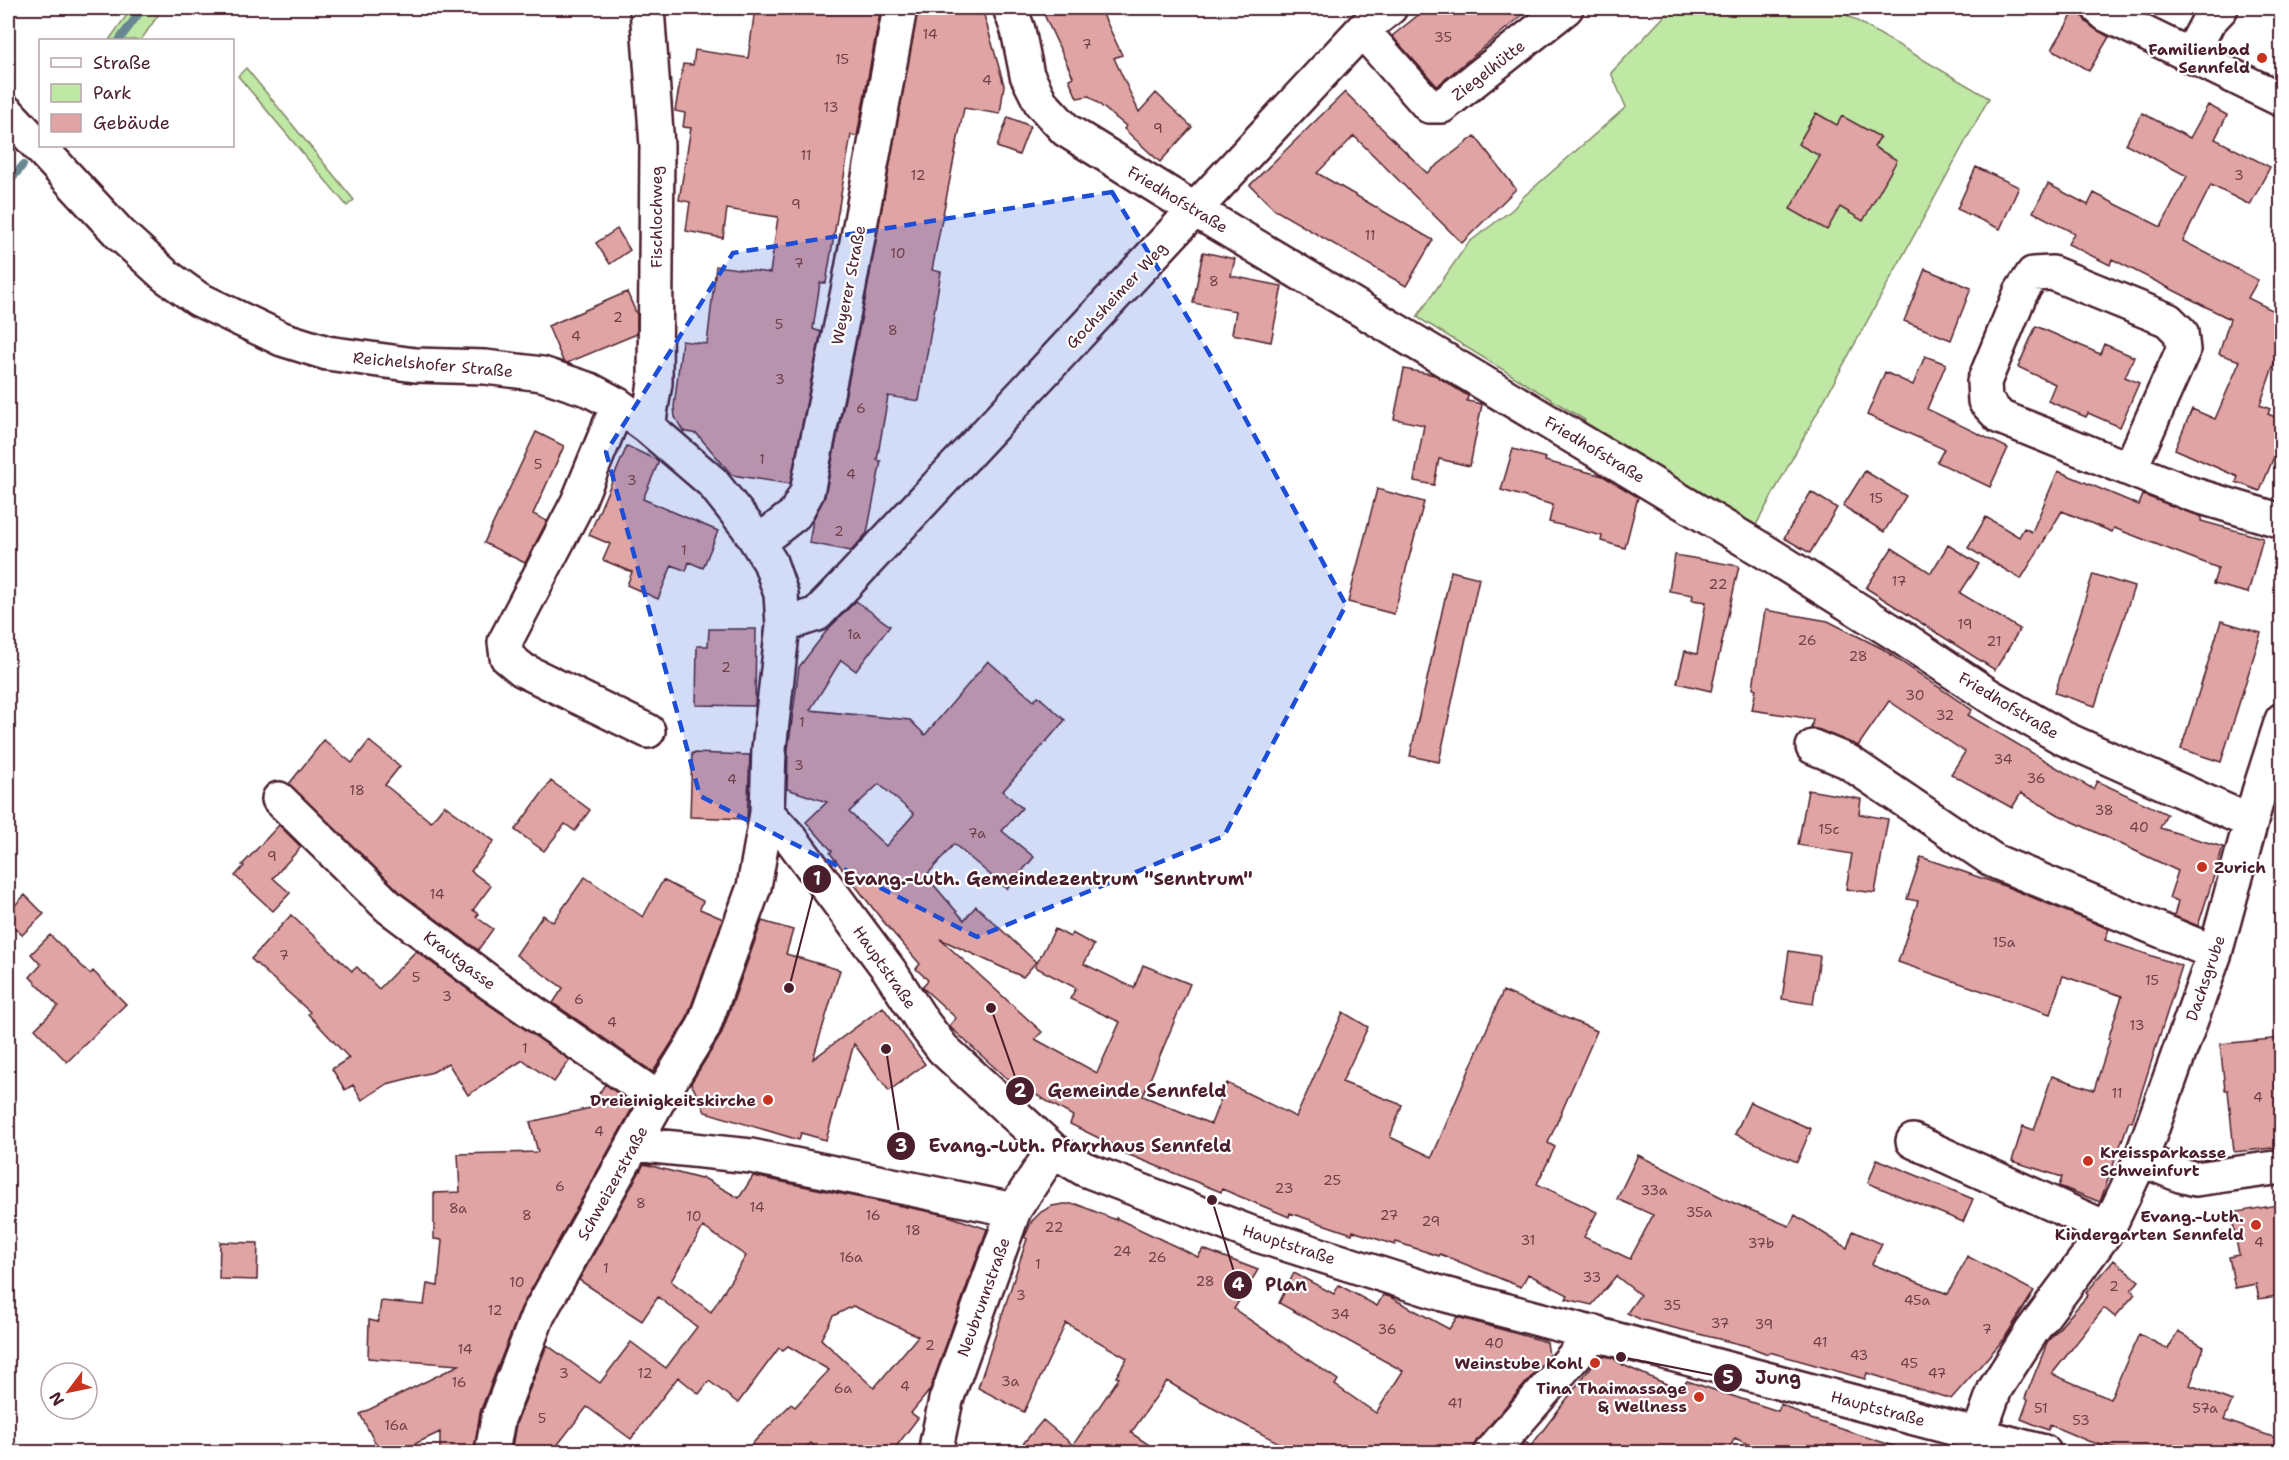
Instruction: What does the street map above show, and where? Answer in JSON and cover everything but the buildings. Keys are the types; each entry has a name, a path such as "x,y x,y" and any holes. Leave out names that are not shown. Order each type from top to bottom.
{"street":[{"name":"Fischlochweg","path":"647,8 657,146 655,383 648,427"},
{"name":"Weyerer Straße","path":"759,543 795,514 807,492 849,286 900,8"},
{"name":"Friedhofstraße","path":"1010,8 1018,30 1026,75 1041,103 1066,130 1195,210 1764,550 1988,695 2063,738 2251,822"},
{"name":"Gochsheimer Weg","path":"783,625 817,614 1362,30 1388,8"},
{"name":"Ziegelhütte","path":"1362,30 1429,106 1442,106 1566,8"},
{"path":"2099,8 2108,15 2282,100"},
{"path":"2190,56 2208,22 2221,8"},
{"name":"Reichelshofer Straße","path":"8,113 39,146"},
{"name":"Reichelshofer Straße","path":"39,147 120,234 166,276 198,299 282,339 327,354 415,365 485,367 542,374 590,390 618,405 648,427 712,482 759,543 770,562 782,594 783,625"},
{"path":"2130,469 2183,350 2181,333 2168,320 2052,273 2033,274 2020,291 1984,382 1984,401 2000,417 2191,494 2282,521"},
{"path":"618,405 578,502 505,642 507,657 523,670 648,731"},
{"path":"767,813 769,749 783,625"},
{"name":"Dachsgrube","path":"1979,1434 1995,1389 2010,1363 2069,1279 2108,1229 2141,1159 2215,953 2282,720"},
{"path":"1813,747 1847,761 1994,861 2215,953"},
{"name":"Krautgasse","path":"279,799 389,907 493,985 659,1098"},
{"name":"Schweizerstraße","path":"492,1452 498,1419 538,1315 659,1098 703,1028 754,887 767,813"},
{"name":"Hauptstraße","path":"767,813 792,840 889,970 943,1049 1053,1150 1084,1169 1251,1233 1443,1294 2044,1452"},
{"path":"1913,1141 2108,1229"},
{"path":"634,1144 751,1156 1014,1210"},
{"name":"Neubrunnstraße","path":"938,1452 937,1443 946,1400 1014,1210 1053,1150"},
{"path":"2141,1159 2196,1179 2282,1167"},
{"path":"1491,1452 1594,1332"}],"highlighted area":[{"path":"1112,192 1218,368 1346,605 1224,836 977,937 700,796 606,452 733,253"}],"green space":[{"path":"132,8 163,8 142,39 110,39"},
{"path":"1672,8 1835,8 1989,98 1756,525 1583,425 1585,420 1417,317 1468,243 1513,209 1523,197 1626,107 1611,73"},
{"path":"246,68 354,200 347,206 238,76"}],"waterway":[{"path":"120,39 143,8"},
{"path":"8,184 23,165"}],"place":[{"name":"Familienbad Sennfeld","path":"2262,58"},
{"name":"Zurich","path":"2202,867"},
{"name":"Evang.-Luth. Gemeindezentrum \"Senntrum\"","path":"789,988"},
{"name":"Gemeinde Sennfeld","path":"991,1008"},
{"name":"Evang.-Luth. Pfarrhaus Sennfeld","path":"886,1049"},
{"name":"Dreieinigkeitskirche","path":"768,1100"},
{"name":"Kreissparkasse Schweinfurt","path":"2088,1161"},
{"name":"Plan","path":"1212,1200"},
{"name":"Evang.-Luth. Kindergarten Sennfeld","path":"2256,1225"},
{"name":"Jung","path":"1621,1357"},
{"name":"Weinstube Kohl","path":"1595,1363"},
{"name":"Tina Thaimassage & Wellness","path":"1699,1397"}]}
